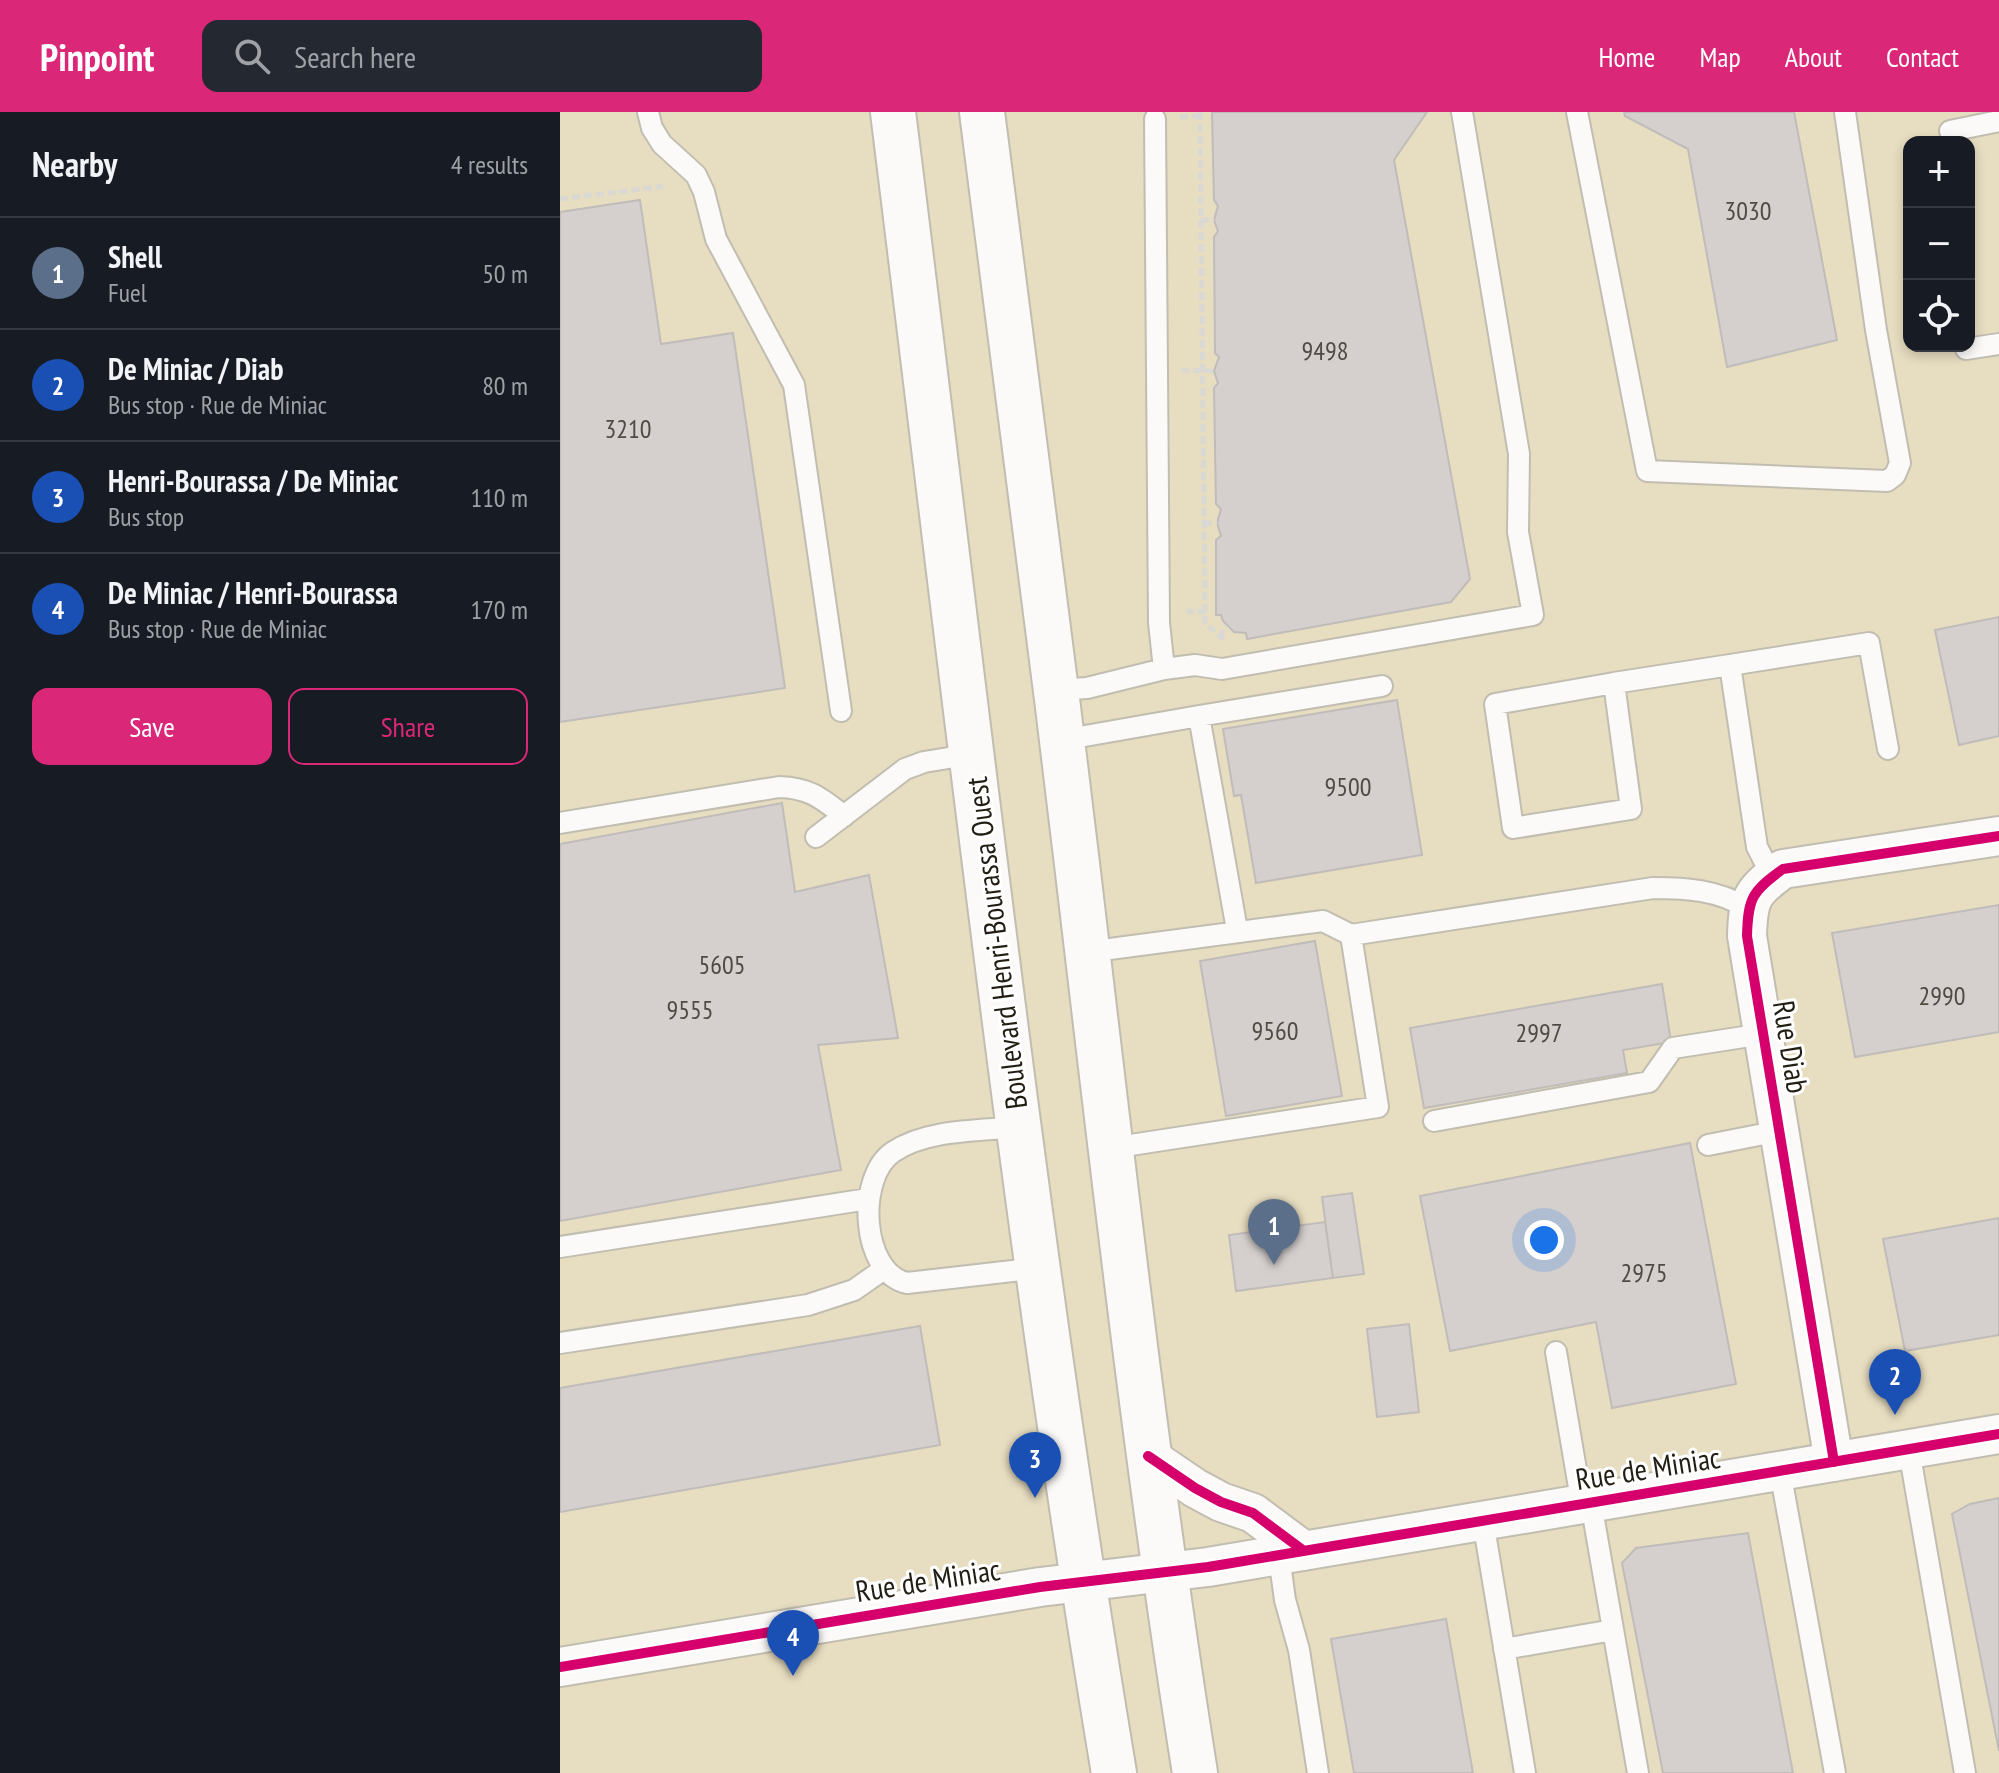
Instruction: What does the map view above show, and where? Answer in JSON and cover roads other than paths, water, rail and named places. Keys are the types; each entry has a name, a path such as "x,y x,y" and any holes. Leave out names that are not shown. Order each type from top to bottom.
{"main road":[{"name":"Boulevard Henri-Bourassa Ouest","path":"893,112 1019,1127 1082,1582 1114,1773"},
{"path":"982,112 1056,690 1148,1456 1195,1773"}],"street":[{"path":"1747,908 1760,884 1783,869 1999,836"},
{"name":"Rue Diab","path":"1747,908 1747,936 1834,1462"},
{"name":"Rue de Miniac","path":"560,1667 946,1602 1164,1573 1286,1545 1483,1521 1999,1434"},
{"path":"1148,1456 1195,1488 1221,1502 1253,1513 1286,1545"}],"lane":[{"path":"648,112 652,128 662,144 696,175 704,192 716,239 794,385 841,711"},
{"path":"1056,690 1103,685 1164,669 1195,665 1222,669 1533,615 1518,532 1519,454 1462,112"},
{"path":"1577,112 1647,471 1887,481 1895,475 1900,463 1876,330 1845,112"},
{"path":"1155,119 1159,623 1164,669"},
{"path":"1950,131 1999,121"},
{"path":"1975,348 1999,344"},
{"path":"1614,683 1631,809 1513,828 1495,704 1614,683 1869,643 1888,749"},
{"path":"1730,665 1757,847 1772,876"},
{"path":"1062,740 1382,686"},
{"path":"1199,716 1237,930"},
{"path":"816,837 905,769 924,762 973,754"},
{"path":"560,823 779,787 798,788 816,794 844,816"},
{"path":"1087,952 1323,921 1351,935 1653,888 1709,891 1747,908"},
{"path":"1111,1148 1378,1107 1351,935"},
{"path":"1434,1121 1649,1082 1673,1048 1763,1034"},
{"path":"1019,1127 930,1137 891,1153 878,1168 868,1199 868,1217 874,1246 884,1269 895,1280 907,1283 1039,1268"},
{"path":"1708,1145 1779,1131"},
{"path":"560,1247 868,1199"},
{"path":"560,1343 808,1305 854,1290 884,1269"},
{"path":"1556,1352 1613,1630 1638,1773"},
{"path":"1909,1450 1965,1773"},
{"path":"1780,1471 1835,1773"},
{"path":"1483,1521 1525,1773"},
{"path":"1286,1545 1285,1600 1299,1650 1318,1773"},
{"path":"1504,1649 1613,1630"}],"place":[{"name":"Shell","path":"1274,1265"},
{"name":"De Miniac / Diab","path":"1895,1415"},
{"name":"Henri-Bourassa / De Miniac","path":"1035,1498"},
{"name":"De Miniac / Henri-Bourassa","path":"793,1676"}]}
